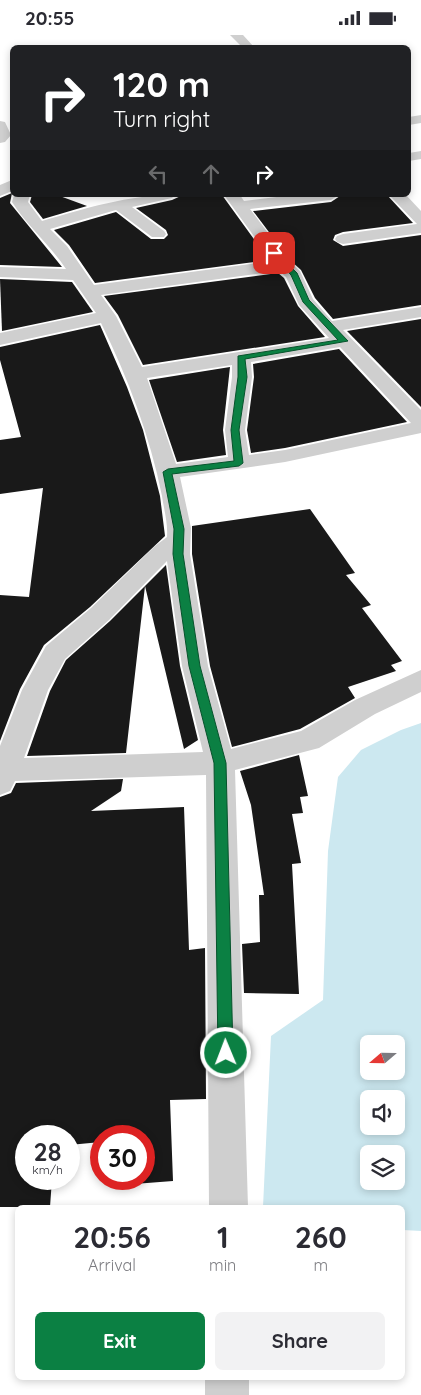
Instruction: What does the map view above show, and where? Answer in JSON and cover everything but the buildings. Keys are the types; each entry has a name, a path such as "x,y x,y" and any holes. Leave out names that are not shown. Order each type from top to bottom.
{"street":[{"path":"236,35 246,45"},
{"path":"0,125 7,142"},
{"path":"21,197 20,202 22,208 40,227 85,283 107,316 136,375 168,472 179,529 178,554 195,666 220,763 229,1205"},
{"path":"40,227 114,206 157,197"},
{"path":"236,201 299,197"},
{"path":"399,197 421,220"},
{"path":"82,198 114,206 158,234"},
{"path":"236,201 283,265 294,275 305,301 421,422"},
{"path":"343,239 421,228"},
{"path":"0,272 85,283 283,265"},
{"path":"328,327 421,312"},
{"path":"0,339 107,316"},
{"path":"136,375 344,341"},
{"path":"239,463 235,430 242,377 241,357"},
{"path":"168,472 286,456 421,427"},
{"path":"178,541 163,551 100,614 55,653 35,690 2,774 220,763 309,740 365,707 421,680"},
{"path":"227,1380 227,1395"}],"water":[{"path":"421,723 421,1231 405,1230 405,1205 263,1205 271,1036 323,1000 328,851 338,777 361,750 401,730"}],"route":[{"path":"226,1053 220,763 195,666 178,554 179,529 168,472 239,463 235,430 242,377 241,357 344,341 328,327 305,301 294,275 274,253"}]}
